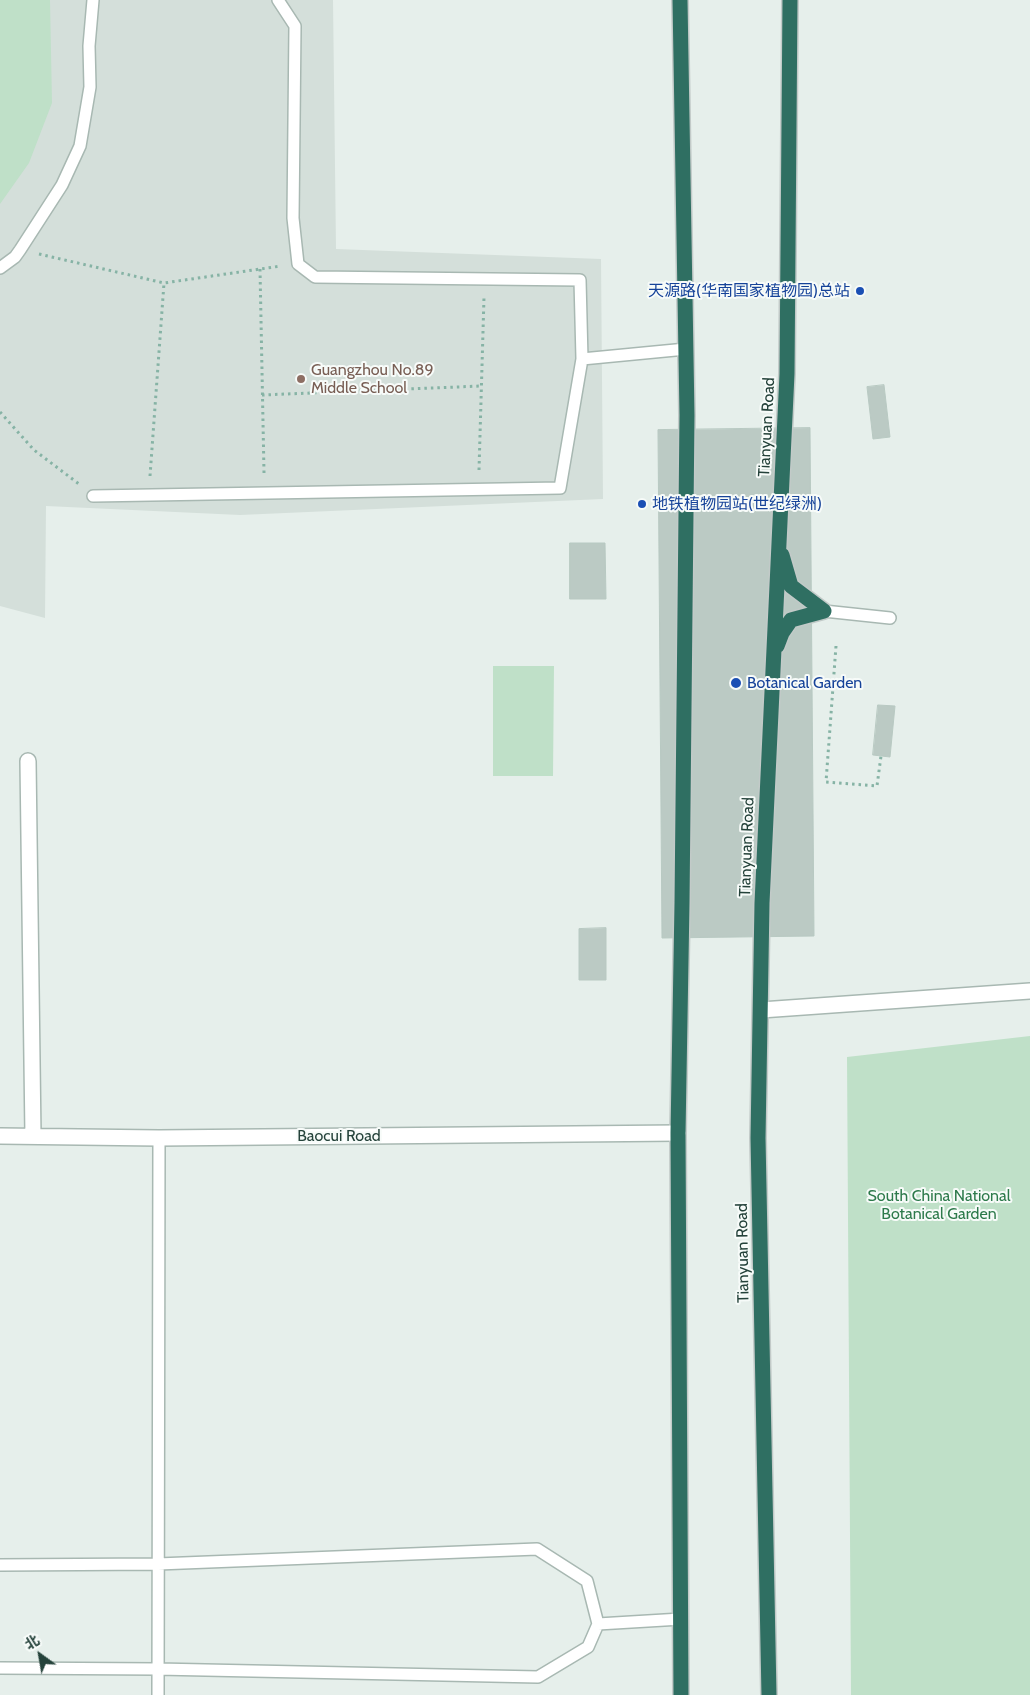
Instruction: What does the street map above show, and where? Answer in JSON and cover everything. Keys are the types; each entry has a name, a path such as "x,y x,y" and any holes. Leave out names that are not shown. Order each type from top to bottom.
{"highway":[{"path":"680,0 687,425 678,1134 681,1695"},
{"name":"Tianyuan Road","path":"769,1695 758,1138 762,903 787,374 790,0"},
{"path":"779,544 792,586 824,611"},
{"path":"773,660 782,633 791,620 824,611"}],"street":[{"path":"28,761 33,1136"},
{"path":"761,1010 1030,991"},
{"name":"Baocui Road","path":"0,1136 158,1138 678,1134"}],"lane":[{"path":"0,268 15,257 20,250 62,184 80,146 90,87 89,46 93,0"},
{"path":"93,496 560,488 582,360 580,280 315,277 298,264 293,218 295,26 278,0"},
{"path":"582,360 686,349"},
{"path":"824,611 890,618"},
{"path":"158,1138 158,1695"},
{"path":"0,1565 158,1564 537,1549 587,1581 598,1624 588,1647 538,1677 158,1669 0,1668"},
{"path":"598,1624 680,1619"}],"path":[{"path":"20,250 164,283 298,264"},
{"path":"260,269 265,493"},
{"path":"478,489 484,279"},
{"path":"148,494 164,283"},
{"path":"262,394 481,386"},
{"path":"0,412 34,450 93,496"},
{"path":"836,646 826,782 877,786 881,756"}],"shaded area":[{"name":"Guangzhou No.89 Middle School","path":"0,0 333,0 336,249 601,259 603,499 240,515 46,506 45,618 0,606"}],"green space":[{"path":"0,0 50,0 52,103 29,163 0,204"},
{"path":"493,666 554,666 553,776 493,776"},
{"name":"South China National Botanical Garden","path":"1030,1036 1030,1695 851,1695 847,1057"}],"building":[{"path":"884,385 890,437 873,439 867,387"},
{"name":"Botanical Garden","path":"810,428 814,936 662,938 658,430"},
{"path":"570,543 605,543 606,599 570,599"},
{"path":"878,705 895,706 890,757 873,755"},
{"path":"606,928 606,980 579,980 579,929"}],"place":[{"name":"天源路(华南国家植物园)总站","path":"860,291"},
{"name":"Guangzhou No.89 Middle School","path":"301,379"},
{"name":"地铁植物园站(世纪绿洲)","path":"642,504"},
{"name":"Botanical Garden","path":"736,683"}]}
